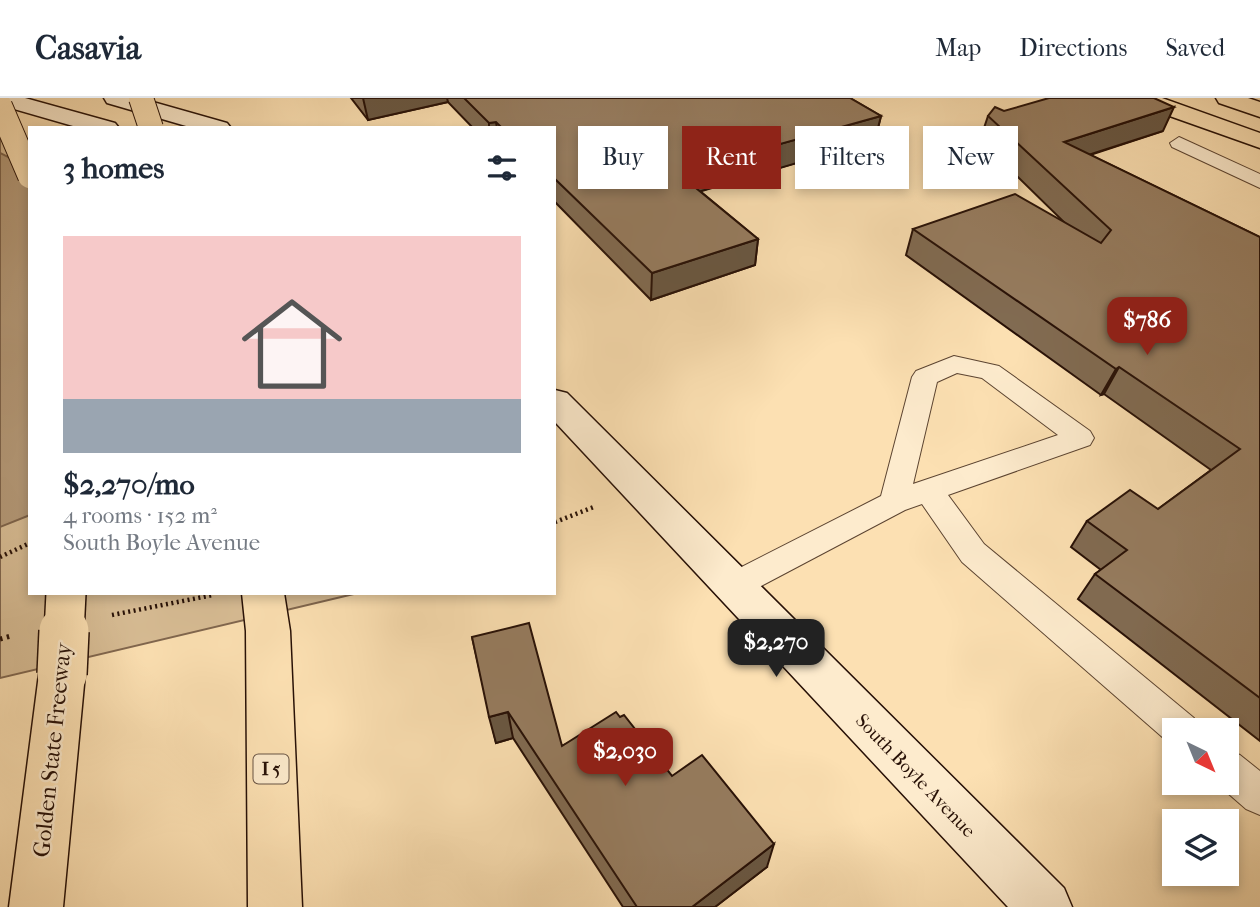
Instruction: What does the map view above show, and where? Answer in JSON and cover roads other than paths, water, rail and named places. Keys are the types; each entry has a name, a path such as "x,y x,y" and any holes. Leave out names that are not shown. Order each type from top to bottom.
{"highway":[{"path":"141,98 150,126"},
{"path":"1141,98 1260,141"},
{"path":"1227,98 1260,110"},
{"path":"0,106 28,171"},
{"name":"Golden State Freeway","path":"36,907 62,674 66,595"},
{"name":"I 5","path":"265,612 275,907"}],"main road":[{"path":"0,98 100,126"},
{"path":"115,98 212,126"},
{"name":"South Boyle Avenue","path":"556,402 1045,907"}],"lane":[{"path":"1179,143 1260,182"},
{"path":"733,586 894,502 1080,438 990,372 954,364 925,377 894,502"},
{"path":"929,491 973,553 1167,718"},
{"path":"1239,778 1260,796"}]}
